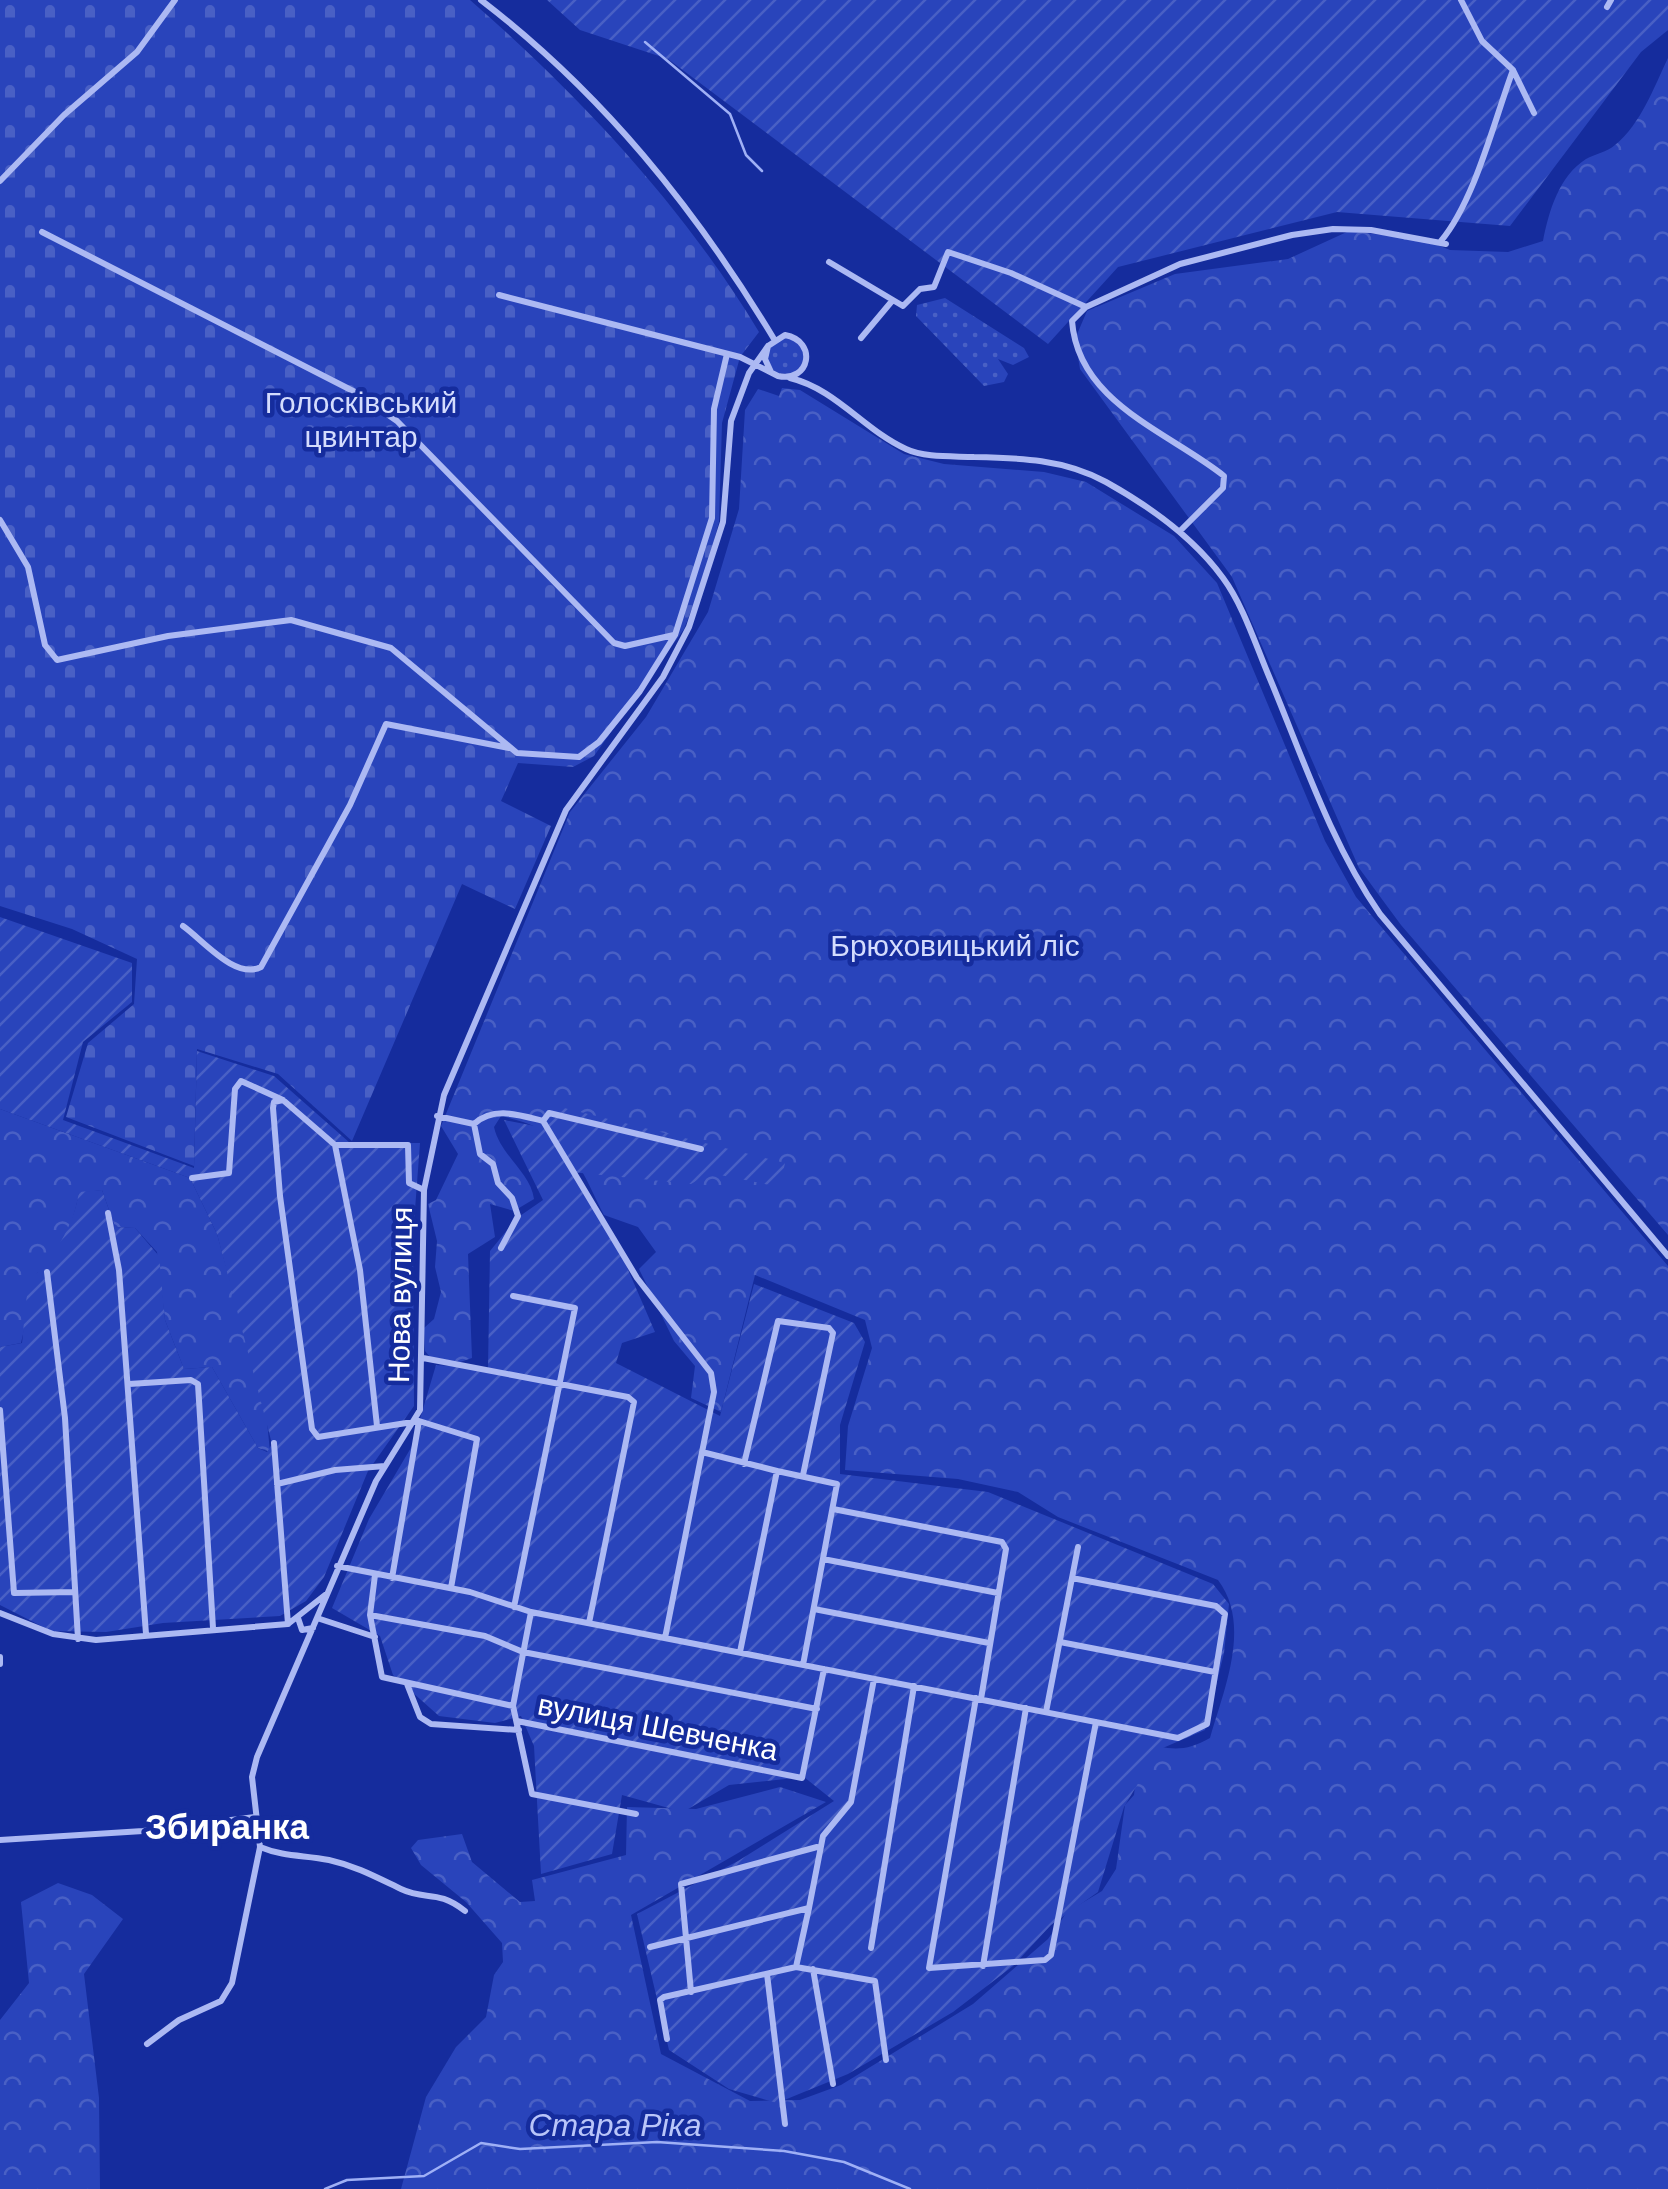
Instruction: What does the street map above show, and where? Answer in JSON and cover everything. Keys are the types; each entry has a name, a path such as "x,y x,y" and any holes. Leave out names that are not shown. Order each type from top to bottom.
{"street":[{"path":"0,181 64,115 138,52 175,0"},
{"path":"481,0 600,103 732,272 771,342"},
{"path":"1462,0 1482,41 1513,70 1534,113"},
{"path":"1180,531 1223,488 1224,476 1185,445 1130,414 1087,370 1072,321 1086,308 1180,264 1292,235 1333,229 1371,230 1444,242 1485,148 1513,70"},
{"path":"42,232 357,393 398,420 616,644 675,635"},
{"path":"830,262 903,306 920,289 934,286 948,252 1011,273 1086,308"},
{"path":"499,294 727,354 821,390"},
{"path":"861,338 892,301"},
{"path":"771,372 765,359 771,342 785,335 798,339 808,358 811,379 821,390 906,449 948,456 1034,458 1071,466 1106,482 1180,531 1226,581 1350,872 1380,914 1668,1256"},
{"name":"Нова вулиця","path":"306,1629 318,1617 337,1566 386,1466 420,1410 424,1190 444,1095 566,810 648,700 689,627 723,522 731,421 756,364 771,342"},
{"path":"0,520 28,567 47,652 64,661 110,648 276,619 353,634 391,648 512,748 523,754 566,759 588,752 640,691 675,635 712,518 714,409 727,354"},
{"path":"790,378 802,371 808,358"},
{"path":"183,926 234,966 250,971 262,967 350,804 386,724 512,748"},
{"path":"192,1178 228,1173 238,1083 248,1082 284,1100 335,1144 360,1270 377,1426"},
{"path":"284,1100 274,1102 273,1108 280,1196 312,1429 318,1437 416,1422 471,1436 480,1445 451,1588"},
{"path":"474,1124 485,1114 511,1112 543,1121 637,1278 712,1374 714,1392 665,1638"},
{"path":"543,1121 549,1113 701,1149"},
{"path":"437,1116 474,1124"},
{"path":"474,1124 480,1154 493,1164 498,1183 512,1198 518,1216 501,1248"},
{"path":"335,1144 408,1145 409,1183 424,1190"},
{"path":"108,1213 116,1242 129,1384 146,1634"},
{"path":"47,1272 65,1418 78,1639"},
{"path":"513,1296 576,1308 514,1607"},
{"path":"744,1464 772,1338 782,1319 832,1331 803,1475"},
{"path":"422,1358 634,1402 589,1623"},
{"path":"129,1384 191,1380 198,1384 214,1628"},
{"path":"0,1410 14,1592 75,1592"},
{"path":"392,1578 416,1422"},
{"path":"274,1443 288,1624"},
{"path":"702,1452 744,1464 834,1480 833,1510 803,1665"},
{"path":"277,1484 335,1470 386,1466"},
{"path":"740,1652 777,1470"},
{"path":"833,1510 1002,1542 1006,1549 928,1968 1045,1960 1051,1955 1096,1722"},
{"path":"1046,1712 1078,1547"},
{"path":"824,1559 998,1593"},
{"path":"337,1566 451,1588 531,1612 1178,1738 1207,1724 1224,1614 1216,1606 1072,1578"},
{"path":"375,1575 370,1614 382,1677 406,1683 420,1717 432,1724 520,1730"},
{"name":"Нова вулиця","path":"288,1624 326,1594"},
{"path":"309,1609 318,1617 375,1637"},
{"path":"814,1609 989,1643"},
{"path":"512,1706 531,1612"},
{"path":"0,1613 78,1639 288,1624 306,1629"},
{"path":"370,1614 485,1636 523,1652 817,1710 824,1669"},
{"path":"147,2044 179,2020 220,2001 232,1983 260,1847 252,1777 257,1757 310,1642 299,1617"},
{"path":"1060,1642 1216,1672"},
{"path":"796,1967 818,1846 851,1802 874,1679"},
{"name":"вулиця Шевченка","path":"406,1683 512,1706 517,1721 802,1778 817,1710"},
{"path":"870,1948 914,1686"},
{"path":"982,1966 1026,1708"},
{"path":"517,1721 532,1794 636,1814"},
{"path":"0,1840 143,1832 255,1818"},
{"path":"690,1992 681,1884 818,1846"},
{"path":"260,1847 284,1856 352,1866 385,1877 402,1890 445,1896 465,1911"},
{"path":"650,1947 809,1908"},
{"path":"668,2039 660,2000 796,1967 875,1981 886,2060"},
{"path":"814,1970 833,2084"},
{"path":"767,1974 785,2124"}],"green space":[{"name":"Голосківський цвинтар","path":"0,0 470,0 551,75 627,155 697,240 759,332 740,357 722,423 719,522 684,629 594,756 573,767 518,763 501,801 551,826 515,909 462,884 352,1141 278,1074 197,1049 194,1166 66,1117 88,1043 134,1004 137,959 72,929 0,906"},
{"path":"547,0 1668,0 1668,30 1641,52 1510,226 1337,212 1118,267 1048,344 668,59 580,30"},
{"path":"1668,58 1668,1235 1401,925 1359,868 1232,577 1080,369 1075,339 1087,311 1175,274 1288,259 1349,231 1425,240 1450,250 1508,252 1543,241 1562,185 1577,166 1612,147 1632,127"},
{"path":"945,298 1024,348 1029,357 1013,365 998,359 1008,374 1004,382 984,386 916,316 917,305"},
{"path":"792,336 807,351 797,375 771,372 765,352 774,339"},
{"name":"Брюховицький ліс","path":"782,388 800,390 904,454 944,464 1044,472 1086,482 1174,536 1217,583 1325,841 1356,897 1668,1266 1668,2189 401,2189 426,2097 456,2047 486,2017 494,1975 503,1962 502,1943 466,1902 421,1865 411,1848 418,1840 462,1834 472,1862 520,1902 535,1901 532,1880 626,1855 627,1807 696,1809 780,1787 826,1802 631,1915 661,2054 750,2101 800,2100 841,2085 973,2004 1048,1939 1067,1912 1102,1891 1116,1869 1125,1805 1134,1795 1140,1741 1176,1748 1210,1738 1228,1678 1233,1617 1218,1580 1058,1517 1018,1492 958,1479 845,1470 848,1426 872,1348 865,1320 755,1275 721,1412 691,1398 695,1366 674,1341 639,1269 656,1252 638,1227 604,1215 577,1162 556,1138 524,1122 501,1116 494,1127 534,1199 514,1211 490,1204 495,1237 468,1254 472,1358 460,1362 430,1357 425,1351 424,1328 434,1319 441,1292 435,1267 437,1241 428,1204 436,1200 458,1154 441,1126 570,812 646,717 708,612 739,509 745,410 758,389 779,396"},
{"path":"0,917 132,963 132,1002 83,1042 63,1120 194,1168 197,1051 274,1076 350,1143 420,1143 413,1236 414,1406 368,1471 324,1577 306,1601 280,1616 163,1623 106,1632 51,1631 0,1605 0,1347 22,1343 32,1281 64,1237 79,1192 102,1190 115,1227 135,1228 159,1256 165,1320 184,1369 212,1367 258,1448 267,1452 272,1444 217,1234 190,1178 0,1109"},
{"path":"552,1105 785,1163 780,1187 710,1173 691,1184 571,1172 623,1258 655,1332 622,1343 616,1363 720,1416 754,1284 854,1323 865,1342 840,1425 840,1474 988,1492 1213,1584 1229,1604 1224,1653 1205,1730 1158,1750 1124,1807 1098,1892 1051,1925 1013,1966 953,2012 848,2074 777,2103 729,2089 669,2050 637,1914 738,1861 834,1801 804,1777 729,1785 683,1812 622,1795 612,1854 541,1874 534,1746 521,1716 495,1723 439,1716 393,1675 380,1636 332,1608 369,1519 412,1446 436,1365 488,1369 490,1251 517,1218 543,1200 504,1120 535,1126"},
{"path":"0,1109 190,1178 217,1234 266,1411 270,1452 258,1448 212,1367 184,1369 165,1320 157,1252 135,1228 115,1227 102,1190 79,1193 60,1249 37,1273 21,1343 0,1347"},
{"path":"58,1883 92,1895 123,1919 84,1974 99,2098 100,2189 0,2189 0,2020 29,1983 21,1902"}],"waterway":[{"path":"645,42 730,114 746,155 762,171"},
{"name":"Стара Ріка","path":"325,2189 347,2180 424,2176 481,2143 520,2149 657,2142 784,2151 844,2162 910,2189"}],"district":[{"name":"Збиранка","path":"227,1826"}]}
